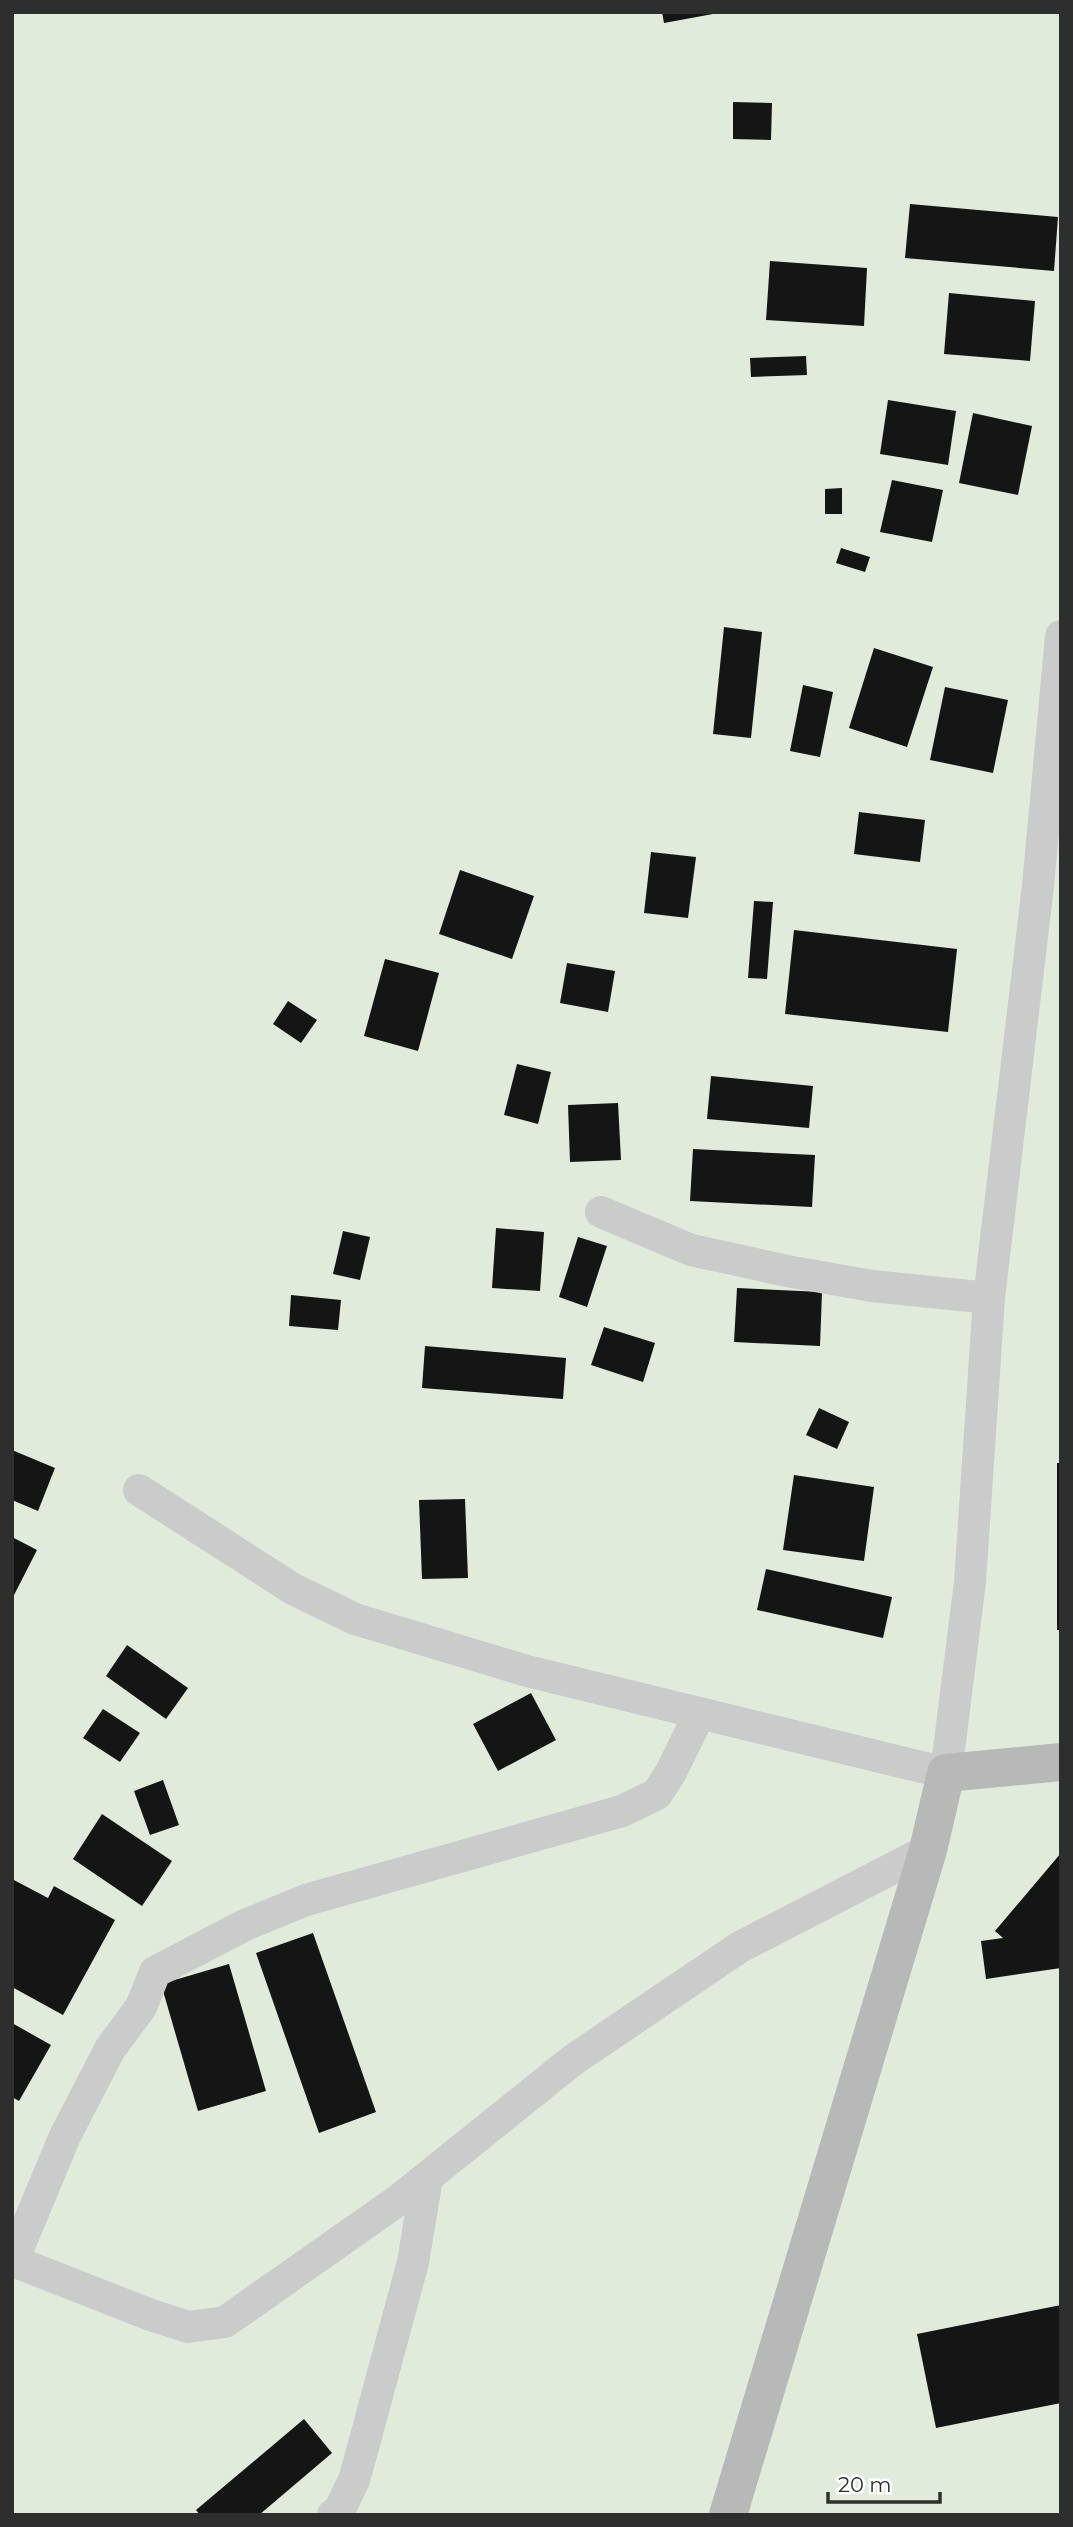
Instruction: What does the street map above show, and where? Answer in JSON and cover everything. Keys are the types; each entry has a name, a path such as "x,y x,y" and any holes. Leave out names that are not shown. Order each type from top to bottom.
{"street":[{"path":"728,2515 928,1850 946,1773 970,1582 989,1298 1038,886 1061,636"},
{"path":"601,1212 691,1250 872,1286 989,1298"},
{"path":"139,1490 293,1589 355,1619 527,1671 946,1773 1061,1762"},
{"path":"700,1713 657,1794 622,1811 306,1900 245,1925 155,1972 141,2007 110,2049 65,2136 13,2262 151,2315 188,2326 225,2322 427,2178 573,2060 740,1947 928,1850"},
{"path":"332,2515 340,2508 354,2480 361,2456 413,2262 427,2178"}],"green space":[{"path":"12,12 1061,12 1061,2515 12,2515"}],"building":[{"path":"662,12 713,12 713,14 664,23"},
{"path":"733,102 772,103 771,140 733,139"},
{"path":"910,204 1058,217 1054,271 905,258"},
{"path":"770,261 867,268 864,326 766,320"},
{"path":"949,293 1035,301 1030,361 944,354"},
{"path":"806,356 807,375 751,377 750,358"},
{"path":"888,400 956,411 948,465 880,454"},
{"path":"973,413 1032,426 1018,495 959,483"},
{"path":"892,480 943,490 932,542 880,532"},
{"path":"842,488 842,514 825,514 825,489"},
{"path":"841,548 870,557 865,572 836,563"},
{"path":"724,627 762,632 751,738 713,734"},
{"path":"874,648 933,667 907,747 849,728"},
{"path":"803,685 833,692 820,757 790,751"},
{"path":"945,687 1008,700 993,773 930,760"},
{"path":"859,812 925,820 920,862 854,854"},
{"path":"651,852 696,857 688,918 644,913"},
{"path":"460,870 534,896 512,959 439,934"},
{"path":"754,901 773,902 767,979 748,978"},
{"path":"794,930 957,949 948,1032 785,1014"},
{"path":"385,959 439,973 418,1051 364,1036"},
{"path":"567,963 615,971 608,1012 560,1003"},
{"path":"288,1001 317,1020 301,1043 273,1024"},
{"path":"517,1064 551,1072 538,1124 504,1115"},
{"path":"711,1076 813,1086 809,1128 707,1119"},
{"path":"618,1103 621,1160 570,1162 568,1105"},
{"path":"693,1149 815,1155 812,1207 690,1201"},
{"path":"496,1228 544,1232 540,1291 492,1288"},
{"path":"343,1231 370,1237 360,1280 333,1274"},
{"path":"578,1237 607,1246 587,1307 559,1297"},
{"path":"737,1288 822,1292 820,1346 734,1342"},
{"path":"291,1295 341,1300 338,1330 289,1326"},
{"path":"604,1327 655,1343 643,1382 591,1365"},
{"path":"425,1346 566,1358 563,1399 422,1388"},
{"path":"819,1408 849,1422 837,1449 806,1435"},
{"path":"12,1450 55,1468 38,1511 12,1500"},
{"path":"1057,1463 1061,1463 1061,1630 1057,1630"},
{"path":"794,1475 874,1487 864,1561 783,1550"},
{"path":"465,1499 468,1578 422,1579 419,1500"},
{"path":"12,1537 37,1550 12,1599"},
{"path":"766,1569 892,1597 883,1638 757,1610"},
{"path":"127,1645 188,1688 166,1719 106,1676"},
{"path":"531,1693 556,1740 498,1771 473,1724"},
{"path":"103,1709 140,1733 120,1762 83,1738"},
{"path":"163,1780 179,1825 150,1835 134,1791"},
{"path":"102,1814 172,1861 142,1906 73,1859"},
{"path":"1061,1853 1061,1968 986,1979 981,1941 1003,1938 995,1931"},
{"path":"12,1879 48,1898 54,1886 115,1920 63,2015 12,1987"},
{"path":"313,1933 376,2112 319,2133 256,1953"},
{"path":"229,1964 266,2091 198,2111 161,1984"},
{"path":"12,2023 51,2045 19,2101 12,2097"},
{"path":"1061,2305 1061,2403 936,2428 917,2334"},
{"path":"304,2419 332,2453 259,2515 200,2515 196,2510"}]}
